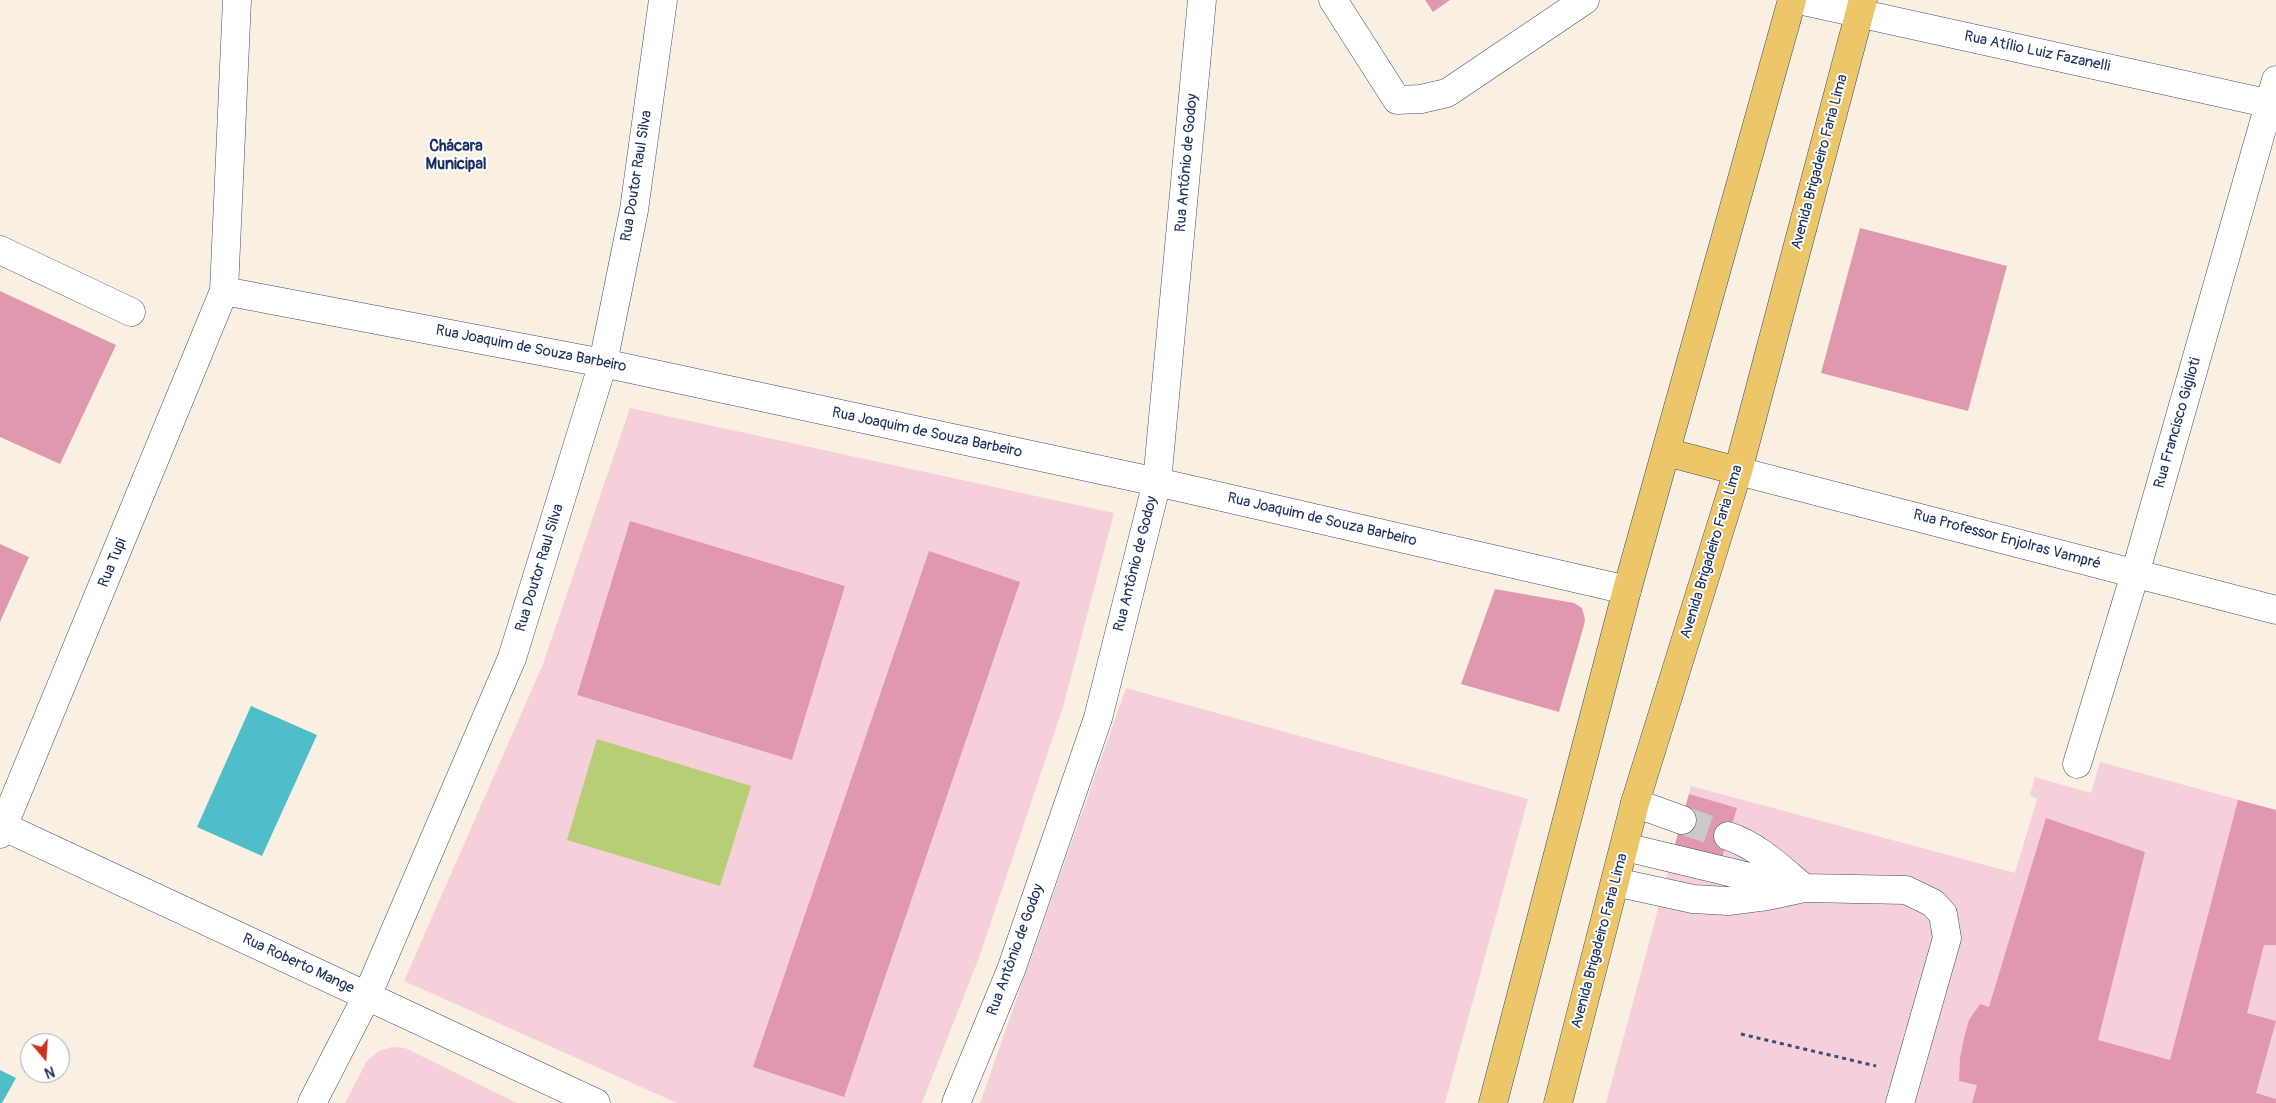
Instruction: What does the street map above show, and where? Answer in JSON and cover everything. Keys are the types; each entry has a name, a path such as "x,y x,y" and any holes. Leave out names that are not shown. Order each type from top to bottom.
{"main road":[{"path":"1493,1103 1627,590 1792,0"},
{"name":"Avenida Brigadeiro Faria Lima","path":"1558,1103 1635,803 1738,471 1861,7"},
{"path":"1666,452 1738,471"}],"street":[{"name":"Rua Tupi","path":"1,828 224,291 237,0"},
{"name":"Rua Doutor Raul Silva","path":"312,1103 367,996 512,658 603,363 634,210 663,0"},
{"name":"Rua Antônio de Godoy","path":"956,1103 1010,970 1098,718 1157,482 1202,0"},
{"path":"1333,0 1397,100 1421,99 1447,93 1585,0"},
{"name":"Rua Atílio Luiz Fazanelli","path":"1799,0 1861,7 2274,96"},
{"name":"Rua Francisco Giglioti","path":"2077,764 2135,574 2274,96"},
{"path":"0,250 131,312"},
{"name":"Rua Joaquim de Souza Barbeiro","path":"224,291 603,363 1157,482 1627,590"},
{"name":"Rua Professor Enjolras Vampré","path":"1738,471 2276,610"},
{"path":"1635,803 1682,820"},
{"name":"Rua Roberto Mange","path":"1,828 596,1103"},
{"path":"1728,836 1743,841 1760,851 1804,888"},
{"path":"1625,847 1754,878 1761,884 1767,896"},
{"path":"1614,882 1693,900 1728,901 1767,896 1804,888 1906,890 1933,903 1942,914 1947,938 1900,1103"}],"path":[{"path":"1741,1034 1908,1074"}],"shaded area":[{"path":"630,408 1114,513 1063,707 980,955 922,1103 677,1103 404,981 543,664","holes":["630,522 845,586 792,760 577,695"]},
{"path":"1126,688 1528,799 1445,1103 980,1103"},
{"path":"2100,762 2276,810 2276,1103 1606,1103 1691,786 2015,873 2037,799 2030,795 2035,777 2091,793"},
{"path":"392,1047 405,1048 517,1103 345,1103 367,1061 379,1051"}],"green space":[{"path":"597,739 751,786 720,886 567,840"}],"water":[{"path":"251,706 317,735 262,856 197,827"},
{"path":"0,1070 16,1078 2,1103 0,1103"}],"building":[{"path":"1425,0 1450,0 1433,12"},
{"path":"1860,228 2007,266 1968,411 1821,373"},
{"path":"0,291 116,345 60,464 0,437"},
{"path":"630,521 845,586 792,760 577,695"},
{"path":"0,544 29,557 0,622"},
{"path":"929,551 1020,582 844,1097 753,1067"},
{"path":"1495,589 1574,603 1582,608 1585,619 1584,625 1559,712 1461,684"},
{"path":"1689,794 1737,808 1720,864 1673,851"},
{"path":"2238,800 2276,810 2276,945 2264,945 2247,1013 2276,1021 2256,1093 2276,1099 2276,1103 1972,1103 1977,1085 1959,1081 1960,1058 1964,1038 1969,1020 1980,1004 1989,1007 2046,818 2145,852 2098,1040 2170,1060"}],"tunnel":[{"path":"1682,820 1728,836"}],"district":[{"name":"Chácara Municipal","path":"456,156"}]}
